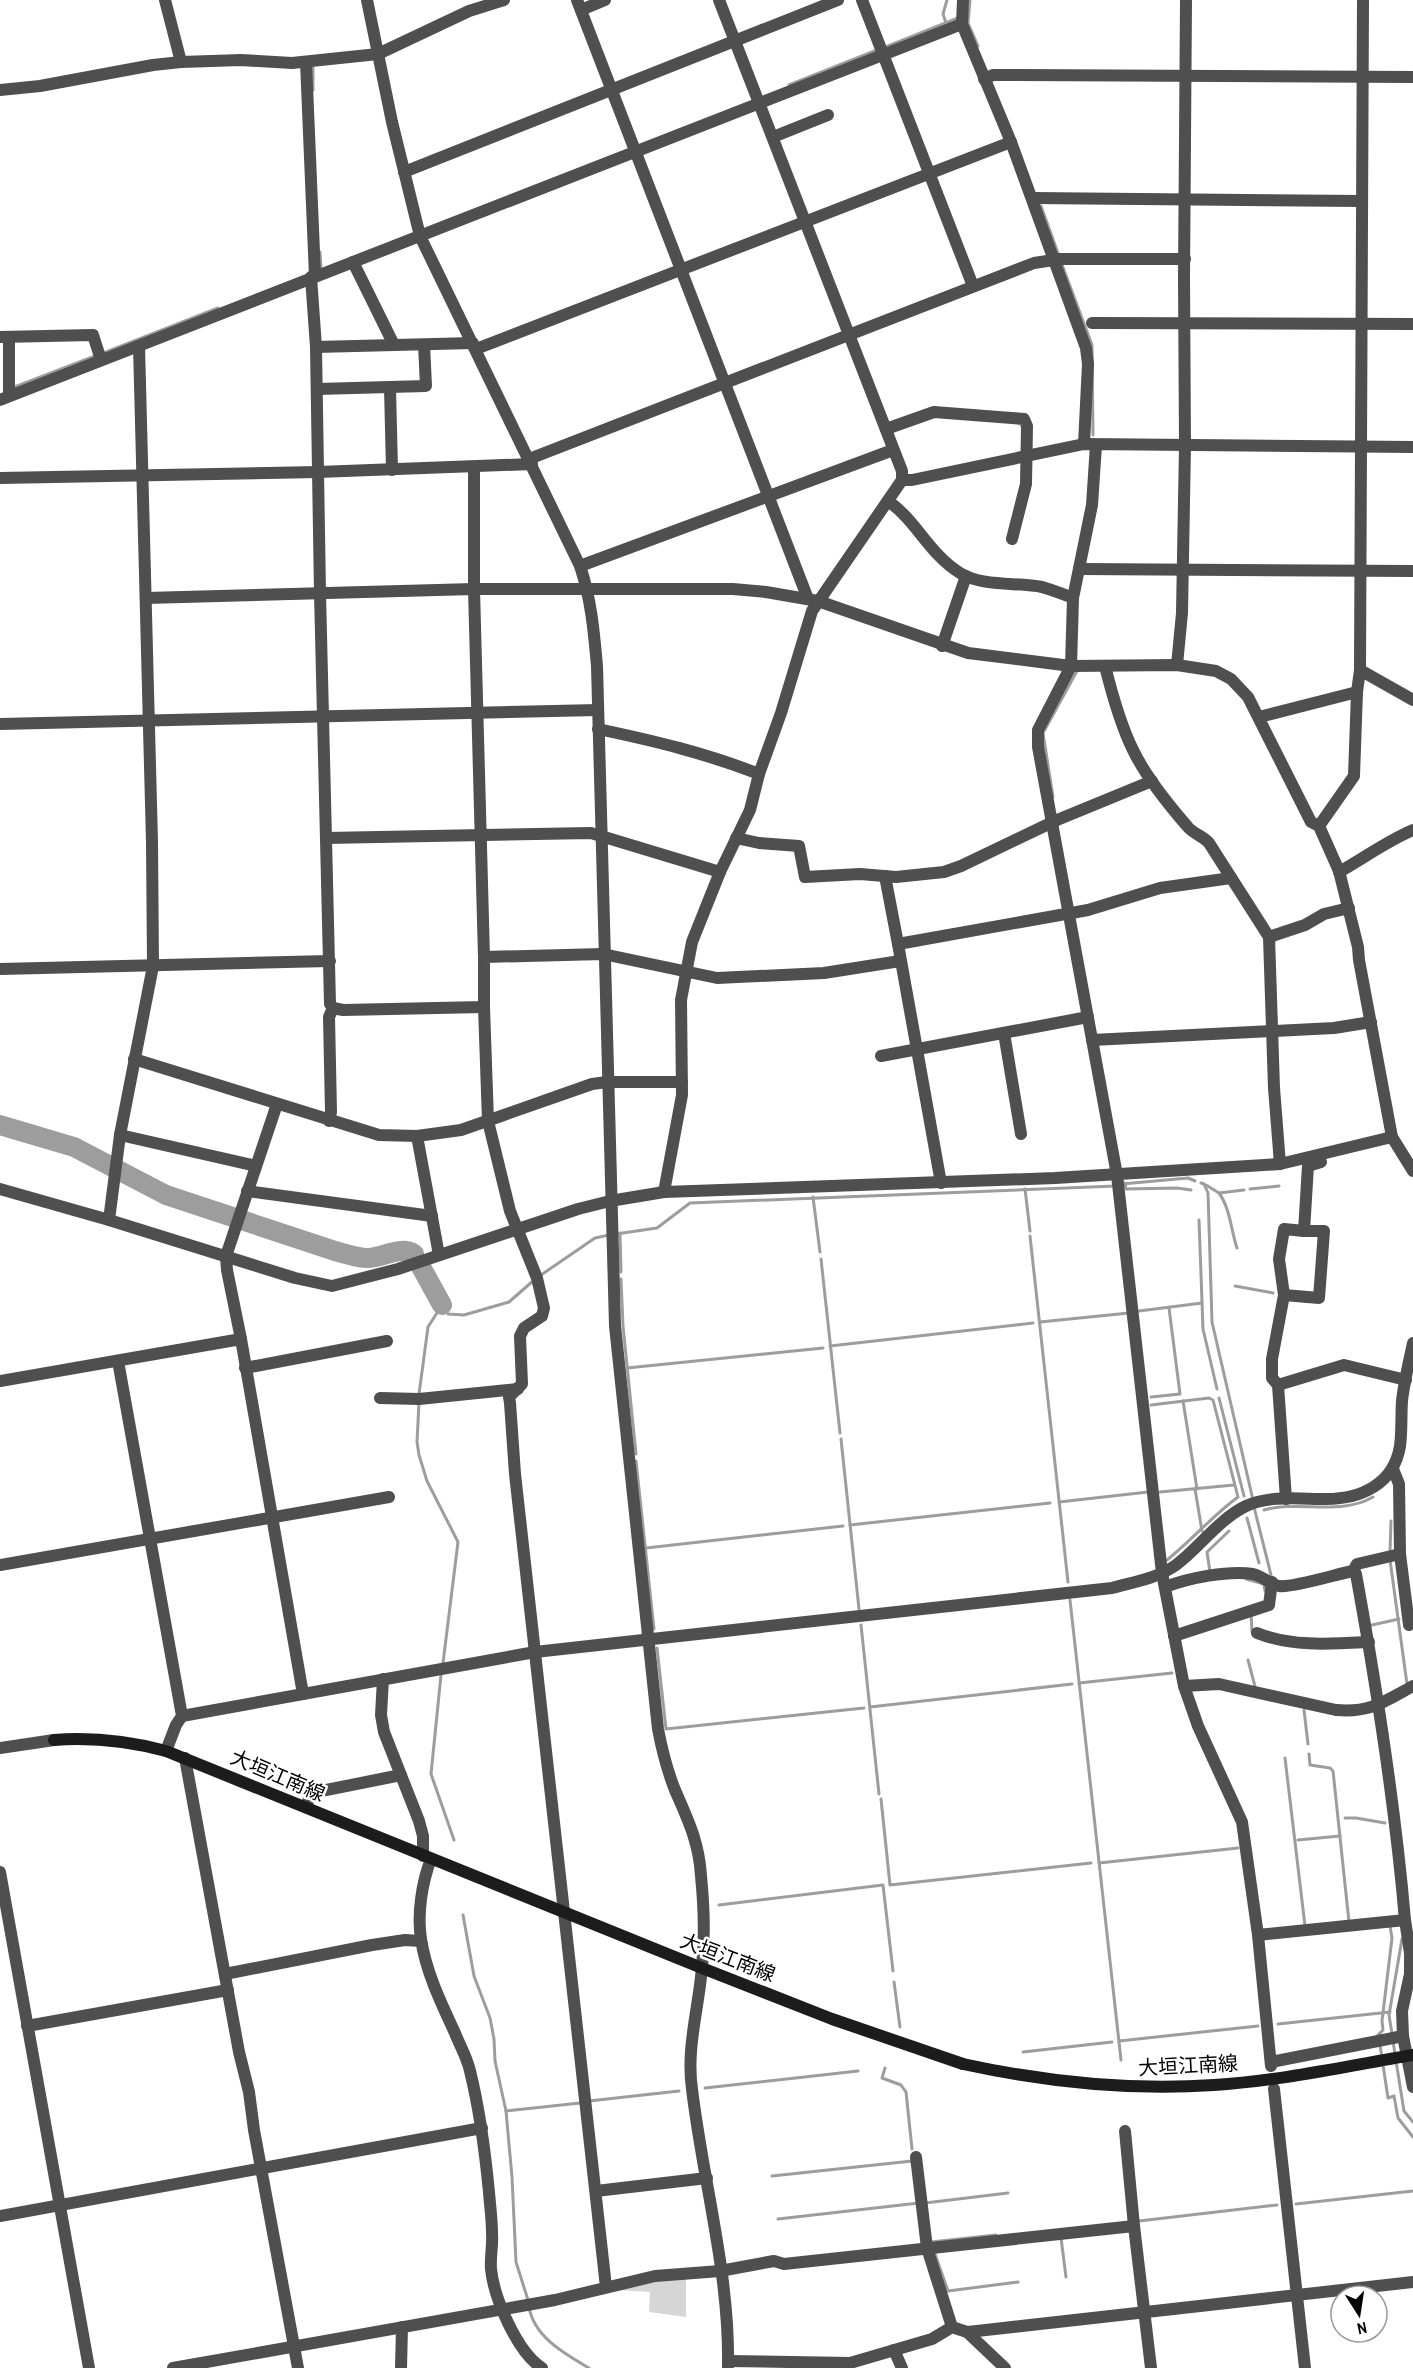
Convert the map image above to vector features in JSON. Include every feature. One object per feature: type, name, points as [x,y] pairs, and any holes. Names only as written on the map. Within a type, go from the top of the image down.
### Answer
[{"type":"main road","name":"大垣江南線","points":[[54,1740],[110,1739],[166,1751],[702,1968],[832,2019],[963,2064],[1069,2083],[1099,2086],[1187,2087],[1269,2079],[1413,2055]]},
{"type":"street","points":[[165,0],[181,62]]},
{"type":"street","points":[[367,0],[420,236],[580,566],[594,628],[615,1326],[658,1729],[664,1759],[688,1817],[697,1846],[701,1874],[704,1924],[702,1968],[693,2024],[691,2086],[720,2271],[727,2324],[728,2364],[850,2363],[932,2338],[952,2327],[967,2332],[1413,2282]]},
{"type":"street","points":[[0,90],[40,86],[181,62],[208,60],[306,62],[378,54],[469,12],[504,0]]},
{"type":"street","points":[[605,0],[579,5],[769,496],[813,600],[812,611],[781,713],[759,774],[750,810],[720,872],[692,942],[681,1000],[682,1095],[664,1192]]},
{"type":"street","points":[[719,0],[902,471],[902,480],[888,501],[813,600]]},
{"type":"street","points":[[404,172],[838,0]]},
{"type":"street","points":[[862,0],[973,286]]},
{"type":"street","points":[[963,0],[962,24],[1011,142],[1086,348],[1092,505],[1073,598],[1071,666],[1038,730],[1038,747],[1118,1175],[1162,1573],[1184,1686],[1198,1726],[1242,1822],[1271,2064],[1402,2036]]},
{"type":"street","points":[[1177,664],[1182,613],[1185,446],[1186,0]]},
{"type":"street","points":[[1319,826],[1354,776],[1360,670],[1363,0]]},
{"type":"street","points":[[101,360],[93,335],[4,337],[4,398],[420,236],[759,99],[885,55],[962,24]]},
{"type":"street","points":[[306,62],[316,347],[330,1004],[333,1008],[343,1010],[484,1007]]},
{"type":"street","points":[[984,79],[993,75],[1413,77]]},
{"type":"street","points":[[773,137],[828,115]]},
{"type":"street","points":[[316,347],[474,346],[1011,142]]},
{"type":"street","points":[[1032,198],[1362,201]]},
{"type":"street","points":[[0,478],[392,470],[530,462],[849,334],[1034,263],[1054,260],[1185,259]]},
{"type":"street","points":[[353,262],[394,345]]},
{"type":"street","points":[[1092,324],[1413,324]]},
{"type":"street","points":[[317,389],[426,386],[423,345]]},
{"type":"street","points":[[109,1220],[120,1135],[153,966],[139,346]]},
{"type":"street","points":[[390,388],[392,470]]},
{"type":"street","points":[[886,429],[934,412],[1024,419],[1028,426],[1026,484],[1012,538]]},
{"type":"street","points":[[902,480],[912,480],[1090,445],[1413,447]]},
{"type":"street","points":[[580,566],[893,450]]},
{"type":"street","points":[[474,467],[474,589],[488,1121],[516,1230],[537,1278],[544,1308],[542,1316],[524,1328],[520,1336],[522,1384],[509,1397],[606,2288]]},
{"type":"street","points":[[888,501],[898,507],[935,555],[966,576],[977,580],[1043,588],[1073,598]]},
{"type":"street","points":[[1079,568],[1413,571]]},
{"type":"street","points":[[942,646],[966,576]]},
{"type":"street","points":[[146,598],[474,589],[586,588],[766,592],[813,600],[968,653],[1071,666],[1177,664],[1216,671],[1231,678],[1248,697],[1311,822],[1319,826],[1339,872],[1358,947],[1392,1137],[1413,1171]]},
{"type":"street","points":[[1105,666],[1111,690],[1133,750],[1152,781],[1189,829],[1209,843],[1269,937],[1271,1032],[1280,1164]]},
{"type":"street","points":[[1360,670],[1413,700]]},
{"type":"street","points":[[1259,717],[1357,692]]},
{"type":"street","points":[[0,724],[598,710]]},
{"type":"street","points":[[598,729],[673,745],[712,756],[759,774]]},
{"type":"street","points":[[736,838],[759,843],[799,846],[805,877],[860,874],[885,876],[944,872],[1052,822],[1152,781]]},
{"type":"street","points":[[1339,872],[1397,837],[1413,830]]},
{"type":"street","points":[[326,838],[591,833],[720,872]]},
{"type":"street","points":[[885,876],[941,1183]]},
{"type":"street","points":[[898,944],[1088,910],[1160,888],[1231,878]]},
{"type":"street","points":[[1269,937],[1305,926],[1324,914],[1349,908]]},
{"type":"street","points":[[484,957],[603,954],[717,978],[800,975],[900,961]]},
{"type":"street","points":[[0,969],[330,961]]},
{"type":"street","points":[[329,1121],[331,1112],[329,1017],[333,1008]]},
{"type":"street","points":[[881,1056],[1088,1017]]},
{"type":"street","points":[[1092,1040],[1334,1029],[1371,1022]]},
{"type":"street","points":[[1004,1033],[1021,1134]]},
{"type":"street","points":[[134,1059],[379,1135],[417,1136],[460,1130],[592,1084],[682,1082]]},
{"type":"street","points":[[277,1104],[226,1256],[303,1694]]},
{"type":"street","points":[[120,1135],[256,1166]]},
{"type":"street","points":[[417,1136],[439,1255]]},
{"type":"street","points":[[0,1189],[109,1220],[295,1278],[332,1286],[439,1255],[610,1200],[664,1192],[1118,1175],[1280,1164],[1392,1137]]},
{"type":"street","points":[[1304,1231],[1308,1166],[1335,1158],[1337,1150]]},
{"type":"street","points":[[247,1191],[432,1216]]},
{"type":"street","points":[[1284,1295],[1319,1298],[1324,1231],[1284,1229],[1279,1259],[1284,1295],[1272,1359],[1272,1378],[1278,1385],[1286,1499]]},
{"type":"street","points":[[0,1381],[241,1339]]},
{"type":"street","points":[[245,1368],[387,1341]]},
{"type":"street","points":[[182,1716],[535,1652],[1112,1588],[1162,1573],[1174,1566],[1245,1506],[1264,1500],[1340,1499],[1360,1495],[1378,1485],[1393,1469],[1400,1446],[1402,1401],[1413,1343]]},
{"type":"street","points":[[118,1361],[148,1539],[182,1716],[166,1751]]},
{"type":"street","points":[[1278,1385],[1344,1365],[1406,1380]]},
{"type":"street","points":[[380,1398],[419,1399],[518,1389]]},
{"type":"street","points":[[1393,1469],[1399,1484],[1400,1554],[1409,1625]]},
{"type":"street","points":[[0,1565],[389,1497]]},
{"type":"street","points":[[1165,1587],[1183,1581],[1254,1574],[1280,1586],[1295,1584],[1353,1570],[1357,1564],[1400,1554]]},
{"type":"street","points":[[1353,1570],[1356,1574],[1369,1642],[1389,1775],[1410,1953],[1410,1974],[1402,2011],[1402,2036],[1413,2087]]},
{"type":"street","points":[[1174,1636],[1269,1605],[1272,1582]]},
{"type":"street","points":[[1257,1633],[1277,1641],[1325,1644],[1369,1642]]},
{"type":"street","points":[[383,1679],[381,1715],[384,1732],[423,1836],[427,1858],[419,1924],[422,1941],[432,1981],[469,2067],[482,2128],[492,2231],[491,2269],[503,2309],[521,2348],[542,2368]]},
{"type":"street","points":[[1184,1686],[1219,1684],[1336,1710],[1355,1711],[1378,1705],[1413,1686]]},
{"type":"street","points":[[0,1748],[54,1740]]},
{"type":"street","points":[[185,1758],[249,2092],[298,2368]]},
{"type":"street","points":[[306,1807],[312,1793],[401,1774]]},
{"type":"street","points":[[0,1872],[89,2368]]},
{"type":"street","points":[[1257,1935],[1405,1920]]},
{"type":"street","points":[[225,1974],[372,1945],[405,1940],[422,1941]]},
{"type":"street","points":[[27,2026],[228,1990]]},
{"type":"street","points":[[1274,2090],[1305,2368]]},
{"type":"street","points":[[0,2216],[482,2128]]},
{"type":"street","points":[[1125,2131],[1143,2312],[1152,2368]]},
{"type":"street","points":[[916,2157],[927,2248],[952,2327]]},
{"type":"street","points":[[596,2191],[707,2178]]},
{"type":"street","points":[[172,2368],[555,2300],[655,2276],[720,2271],[774,2261],[784,2264],[1134,2226]]},
{"type":"street","points":[[401,2368],[402,2327]]},
{"type":"street","points":[[967,2332],[1005,2368]]},
{"type":"street","points":[[894,2350],[902,2368]]},
{"type":"shaded area","points":[[686,2277],[686,2317],[649,2312],[650,2292],[616,2290],[650,2281]]},
{"type":"waterway","points":[[946,23],[943,14],[947,0]]},
{"type":"waterway","points":[[970,0],[968,23],[978,46]]},
{"type":"waterway","points":[[883,48],[958,18]]},
{"type":"waterway","points":[[789,85],[877,50]]},
{"type":"waterway","points":[[313,68],[313,90]]},
{"type":"waterway","points":[[1041,206],[1059,256]]},
{"type":"waterway","points":[[320,252],[321,268]]},
{"type":"waterway","points":[[1061,262],[1092,345],[1093,435]]},
{"type":"waterway","points":[[101,354],[218,308]]},
{"type":"waterway","points":[[12,388],[95,356]]},
{"type":"waterway","points":[[1053,797],[1043,733],[1077,671]]},
{"type":"waterway","points":[[0,1125],[74,1147],[166,1195],[335,1251],[368,1258],[398,1251],[414,1254]]},
{"type":"waterway","points":[[1122,1184],[1188,1178],[1195,1181]]},
{"type":"waterway","points":[[1125,1183],[1126,1189],[1191,1190]]},
{"type":"waterway","points":[[1201,1183],[1204,1184],[1208,1193],[1212,1322],[1253,1500]]},
{"type":"waterway","points":[[1206,1185],[1219,1193],[1244,1190]]},
{"type":"waterway","points":[[616,1234],[657,1228],[690,1203],[1116,1186]]},
{"type":"waterway","points":[[1250,1189],[1279,1186]]},
{"type":"waterway","points":[[1025,1189],[1030,1231]]},
{"type":"waterway","points":[[1219,1193],[1228,1212],[1237,1248]]},
{"type":"waterway","points":[[813,1197],[820,1252]]},
{"type":"waterway","points":[[1199,1220],[1203,1329],[1217,1389]]},
{"type":"waterway","points":[[620,1233],[621,1272]]},
{"type":"waterway","points":[[541,1275],[595,1238],[609,1235]]},
{"type":"waterway","points":[[1030,1236],[1068,1582]]},
{"type":"waterway","points":[[821,1259],[840,1433]]},
{"type":"waterway","points":[[420,1265],[442,1305]]},
{"type":"waterway","points":[[621,1279],[623,1326],[636,1454]]},
{"type":"waterway","points":[[419,1394],[428,1327],[442,1305],[448,1314],[464,1315],[509,1302],[533,1281]]},
{"type":"waterway","points":[[1235,1286],[1273,1293]]},
{"type":"waterway","points":[[1139,1311],[1202,1303]]},
{"type":"waterway","points":[[1151,1397],[1180,1394],[1169,1308]]},
{"type":"waterway","points":[[1040,1322],[1129,1313]]},
{"type":"waterway","points":[[830,1346],[1033,1323]]},
{"type":"waterway","points":[[627,1368],[823,1348]]},
{"type":"waterway","points":[[1151,1405],[1209,1398],[1213,1400],[1238,1497],[1167,1560]]},
{"type":"waterway","points":[[1219,1398],[1244,1496]]},
{"type":"waterway","points":[[1183,1401],[1197,1489]]},
{"type":"waterway","points":[[419,1402],[417,1442],[419,1455],[427,1481],[458,1542],[443,1663]]},
{"type":"waterway","points":[[841,1439],[859,1609]]},
{"type":"waterway","points":[[636,1461],[654,1629]]},
{"type":"waterway","points":[[1160,1492],[1234,1485]]},
{"type":"waterway","points":[[1195,1489],[1202,1531]]},
{"type":"waterway","points":[[1059,1502],[1148,1492]]},
{"type":"waterway","points":[[1264,1510],[1291,1506],[1347,1506],[1373,1497]]},
{"type":"waterway","points":[[850,1525],[1050,1503]]},
{"type":"waterway","points":[[1254,1507],[1271,1575]]},
{"type":"waterway","points":[[1247,1518],[1259,1563]]},
{"type":"waterway","points":[[1390,1552],[1391,1521]]},
{"type":"waterway","points":[[646,1548],[843,1526]]},
{"type":"waterway","points":[[1210,1572],[1207,1552],[1229,1531]]},
{"type":"waterway","points":[[1390,1560],[1407,1684]]},
{"type":"waterway","points":[[1246,1579],[1264,1584],[1265,1591]]},
{"type":"waterway","points":[[1070,1600],[1121,2060]]},
{"type":"waterway","points":[[1251,1613],[1252,1632]]},
{"type":"waterway","points":[[1372,1625],[1399,1619]]},
{"type":"waterway","points":[[861,1625],[879,1794]]},
{"type":"waterway","points":[[657,1648],[666,1729],[864,1708]]},
{"type":"waterway","points":[[1248,1660],[1256,1690]]},
{"type":"waterway","points":[[1079,1683],[1172,1673]]},
{"type":"waterway","points":[[441,1675],[431,1774],[454,1840]]},
{"type":"waterway","points":[[870,1707],[1072,1684]]},
{"type":"waterway","points":[[1304,1710],[1308,1744]]},
{"type":"waterway","points":[[1309,1754],[1310,1765],[1330,1768],[1333,1771],[1349,1922]]},
{"type":"waterway","points":[[1285,1758],[1305,1926]]},
{"type":"waterway","points":[[881,1799],[890,1885],[1091,1863]]},
{"type":"waterway","points":[[1345,1818],[1385,1823]]},
{"type":"waterway","points":[[1298,1840],[1340,1836]]},
{"type":"waterway","points":[[1099,1863],[1238,1848]]},
{"type":"waterway","points":[[719,1905],[883,1885],[893,1971]]},
{"type":"waterway","points":[[463,1915],[474,1976],[490,2018],[494,2039],[495,2061],[506,2111],[516,2262],[528,2300]]},
{"type":"waterway","points":[[1378,2035],[1383,2030],[1382,2021],[1392,1938],[1390,1926]]},
{"type":"waterway","points":[[1392,2034],[1389,2015],[1402,1939]]},
{"type":"waterway","points":[[894,1982],[900,2027]]},
{"type":"waterway","points":[[1278,2024],[1390,2012]]},
{"type":"waterway","points":[[1119,2041],[1258,2026]]},
{"type":"waterway","points":[[1393,2040],[1395,2055]]},
{"type":"waterway","points":[[1023,2052],[1112,2042]]},
{"type":"waterway","points":[[1380,2045],[1382,2058]]},
{"type":"waterway","points":[[1396,2061],[1404,2111],[1413,2122]]},
{"type":"waterway","points":[[1383,2065],[1388,2098],[1394,2096],[1398,2118],[1413,2137]]},
{"type":"waterway","points":[[885,2068],[882,2078],[901,2085],[906,2092],[912,2149]]},
{"type":"waterway","points":[[705,2088],[858,2071]]},
{"type":"waterway","points":[[589,2101],[679,2091]]},
{"type":"waterway","points":[[506,2111],[580,2103]]},
{"type":"waterway","points":[[772,2176],[912,2161]]},
{"type":"waterway","points":[[1296,2204],[1413,2191]]},
{"type":"waterway","points":[[925,2203],[1008,2193]]},
{"type":"waterway","points":[[778,2219],[919,2203]]},
{"type":"waterway","points":[[1139,2221],[1277,2205]]},
{"type":"waterway","points":[[931,2242],[996,2235]]},
{"type":"waterway","points":[[1061,2238],[1066,2277]]},
{"type":"waterway","points":[[935,2254],[948,2291],[1018,2282]]},
{"type":"waterway","points":[[529,2307],[532,2318],[544,2336],[552,2344],[589,2368]]}]
